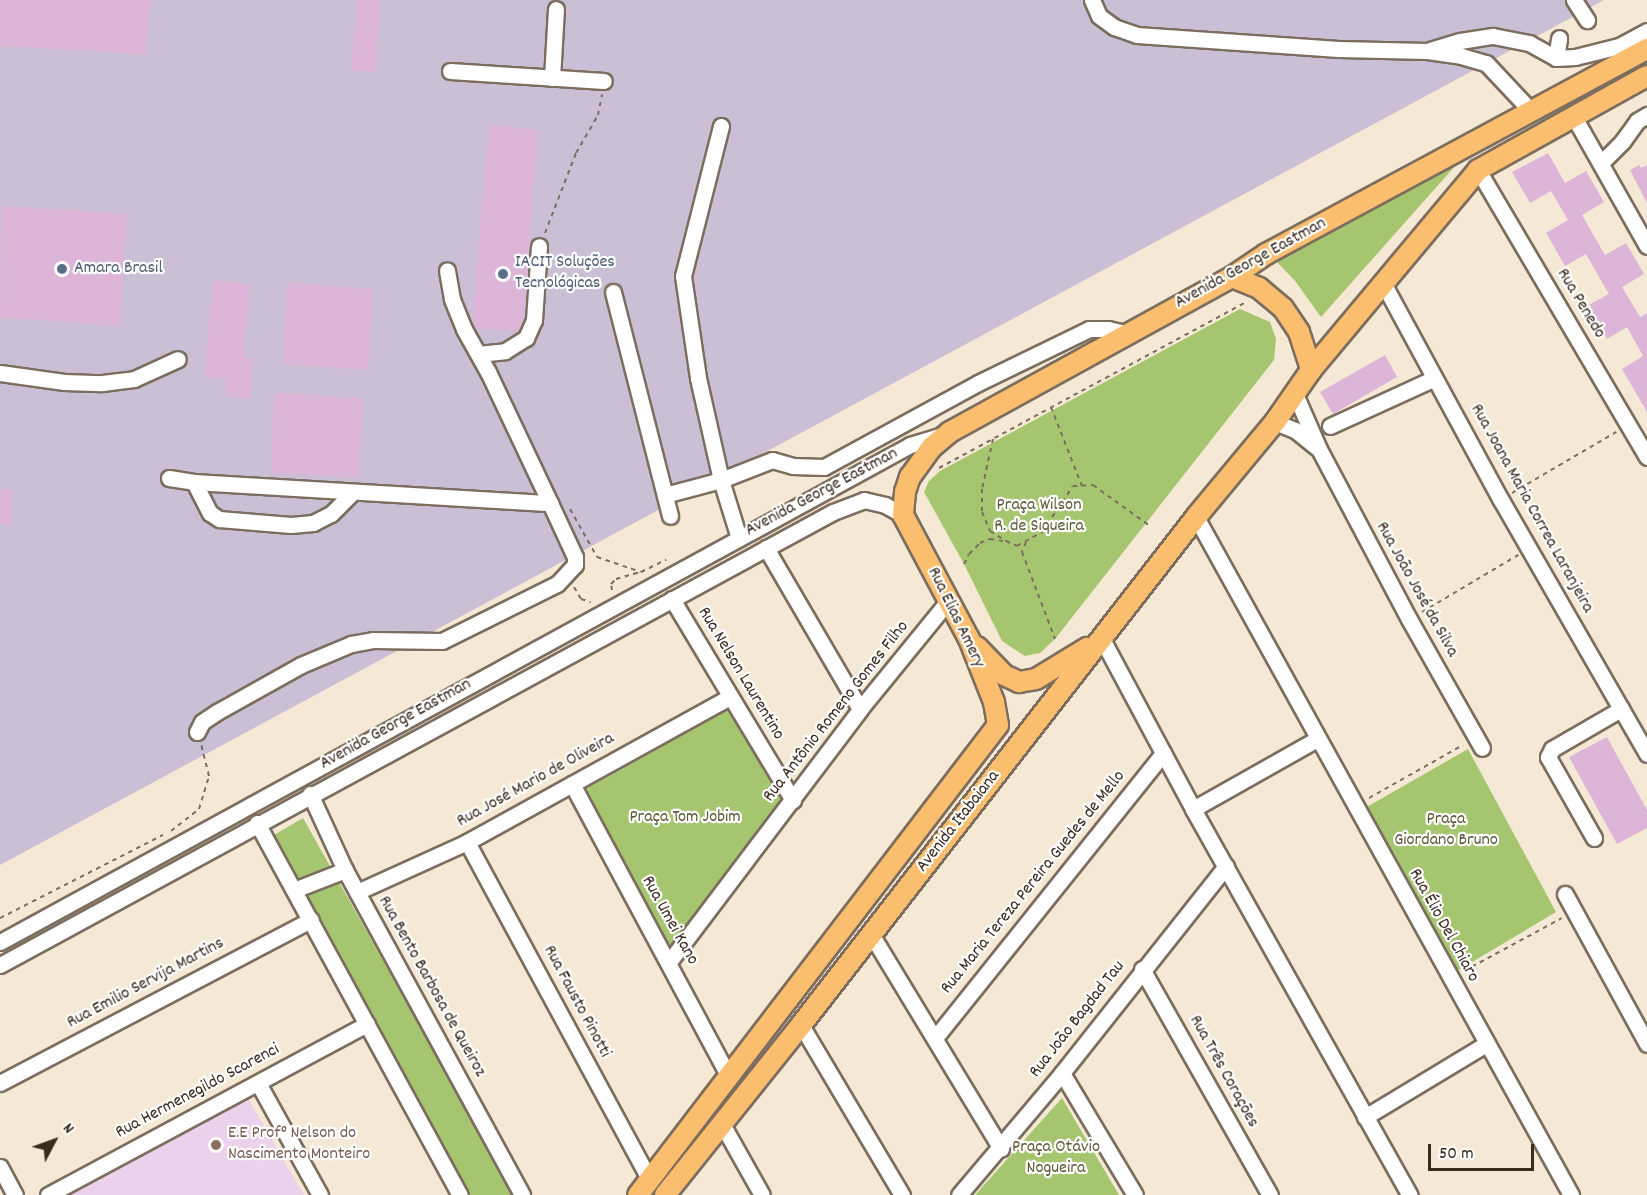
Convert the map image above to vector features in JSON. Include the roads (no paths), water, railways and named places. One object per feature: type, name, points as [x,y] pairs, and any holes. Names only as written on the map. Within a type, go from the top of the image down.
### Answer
[{"type":"main road","name":"Avenida George Eastman","points":[[951,432],[1126,333],[1232,277],[1266,254],[1647,49]]},
{"type":"main road","points":[[1275,422],[1311,370],[1478,170],[1647,76]]},
{"type":"main road","points":[[1232,277],[1259,288],[1283,308],[1299,332],[1311,370]]},
{"type":"main road","name":"Avenida Itabaiana","points":[[665,1195],[801,1025],[1196,517],[1275,422]]},
{"type":"main road","points":[[903,515],[904,492],[910,477],[932,447],[951,432]]},
{"type":"main road","name":"Rua Elias Amery","points":[[903,515],[969,639],[994,702],[998,725]]},
{"type":"main road","points":[[969,639],[1004,675],[1019,682],[1036,679],[1102,639]]},
{"type":"main road","name":"Avenida Itabaiana","points":[[644,1188],[998,725]]},
{"type":"street","points":[[1092,0],[1099,16],[1114,27],[1137,34],[1339,49],[1427,51],[1486,63],[1532,112]]},
{"type":"street","points":[[1574,0],[1587,20]]},
{"type":"street","points":[[552,78],[556,9]]},
{"type":"street","points":[[1427,51],[1460,41],[1493,36],[1529,43],[1556,57],[1575,57],[1619,46],[1647,31]]},
{"type":"street","points":[[1556,57],[1559,38]]},
{"type":"street","points":[[450,71],[604,81]]},
{"type":"street","points":[[1601,163],[1622,142],[1636,121],[1647,115]]},
{"type":"street","points":[[1574,117],[1645,238]]},
{"type":"street","points":[[721,126],[684,276],[698,378],[721,480],[739,538]]},
{"type":"street","name":"Rua Penedo","points":[[1478,170],[1647,457]]},
{"type":"street","points":[[478,354],[505,351],[526,338],[534,320],[539,246]]},
{"type":"street","points":[[197,732],[202,722],[209,717],[301,665],[351,644],[372,640],[442,641],[557,584],[575,565],[575,557],[452,299],[447,270]]},
{"type":"street","name":"Rua Joana Maria Correa Laranjeira","points":[[1383,283],[1501,500],[1647,752]]},
{"type":"street","points":[[613,292],[670,516]]},
{"type":"street","points":[[665,495],[721,480],[772,460],[793,466],[824,467],[978,383],[1089,329],[1108,329],[1126,333]]},
{"type":"street","points":[[0,373],[64,382],[102,383],[134,379],[178,359]]},
{"type":"street","points":[[1330,426],[1435,378]]},
{"type":"street","name":"Rua João José da Silva","points":[[1294,394],[1319,449],[1409,619],[1479,743]]},
{"type":"street","name":"Rua João José da Silva","points":[[1275,422],[1295,430],[1319,449]]},
{"type":"street","name":"Avenida George Eastman","points":[[0,942],[910,446],[951,432]]},
{"type":"street","points":[[169,478],[194,482],[352,493],[550,503]]},
{"type":"street","points":[[194,482],[210,513],[219,519],[291,525],[313,523],[331,514],[352,493]]},
{"type":"street","name":"Avenida George Eastman","points":[[0,965],[310,794],[833,512],[864,500],[885,505],[903,515]]},
{"type":"street","name":"Rua Élio Del Chiaro","points":[[1196,517],[1571,1195]]},
{"type":"street","points":[[766,548],[860,709]]},
{"type":"street","name":"Rua Nelson Laurentino","points":[[672,599],[793,800]]},
{"type":"street","name":"Rua Antônio Romeno Gomes Filho","points":[[669,962],[860,709],[949,600]]},
{"type":"street","points":[[1102,639],[1162,753],[1410,1195]]},
{"type":"street","name":"Rua José Mario de Oliveira","points":[[357,892],[467,842],[730,697]]},
{"type":"street","points":[[1594,838],[1550,761],[1549,752],[1621,709]]},
{"type":"street","points":[[1194,809],[1317,739]]},
{"type":"street","name":"Rua Maria Tereza Pereira Guedes de Mello","points":[[935,1038],[1162,753]]},
{"type":"street","name":"Rua Umei Kano","points":[[572,784],[729,1077]]},
{"type":"street","name":"Rua Bento Barbosa de Queiroz","points":[[310,794],[345,870],[522,1195]]},
{"type":"street","points":[[257,823],[460,1195]]},
{"type":"street","name":"Rua Fausto Pinotti","points":[[467,842],[644,1188]]},
{"type":"street","name":"Rua João Bagdad Tau","points":[[959,1195],[1001,1149],[1226,866]]},
{"type":"street","points":[[294,890],[345,870]]},
{"type":"street","points":[[1565,894],[1645,1035]]},
{"type":"street","name":"Rua Emilio Servija Martins","points":[[0,1083],[311,920]]},
{"type":"street","points":[[871,934],[1001,1149]]},
{"type":"street","name":"Rua Três Corações","points":[[1142,969],[1270,1195]]},
{"type":"street","name":"Rua Hermenegildo Scarenci","points":[[48,1195],[367,1024]]},
{"type":"street","points":[[801,1025],[902,1195]]},
{"type":"street","points":[[1365,1117],[1486,1044]]},
{"type":"street","points":[[1062,1073],[1135,1195]]},
{"type":"street","points":[[258,1083],[320,1195]]},
{"type":"street","points":[[722,1124],[762,1195]]},
{"type":"street","points":[[0,1167],[15,1195]]},
{"type":"place","name":"Amara Brasil","points":[[62,269]]},
{"type":"place","name":"IACIT Soluções Tecnológicas","points":[[503,274]]},
{"type":"place","name":"E.E Prof° Nelson do Nascimento Monteiro","points":[[216,1145]]},
{"type":"park label","name":"Praça Wilson R. de Siqueira","points":[[1039,517]]},
{"type":"park label","name":"Praça Tom Jobim","points":[[685,818]]},
{"type":"park label","name":"Praça Giordano Bruno","points":[[1446,831]]},
{"type":"park label","name":"Praça Otávio Nogueira","points":[[1056,1159]]}]
